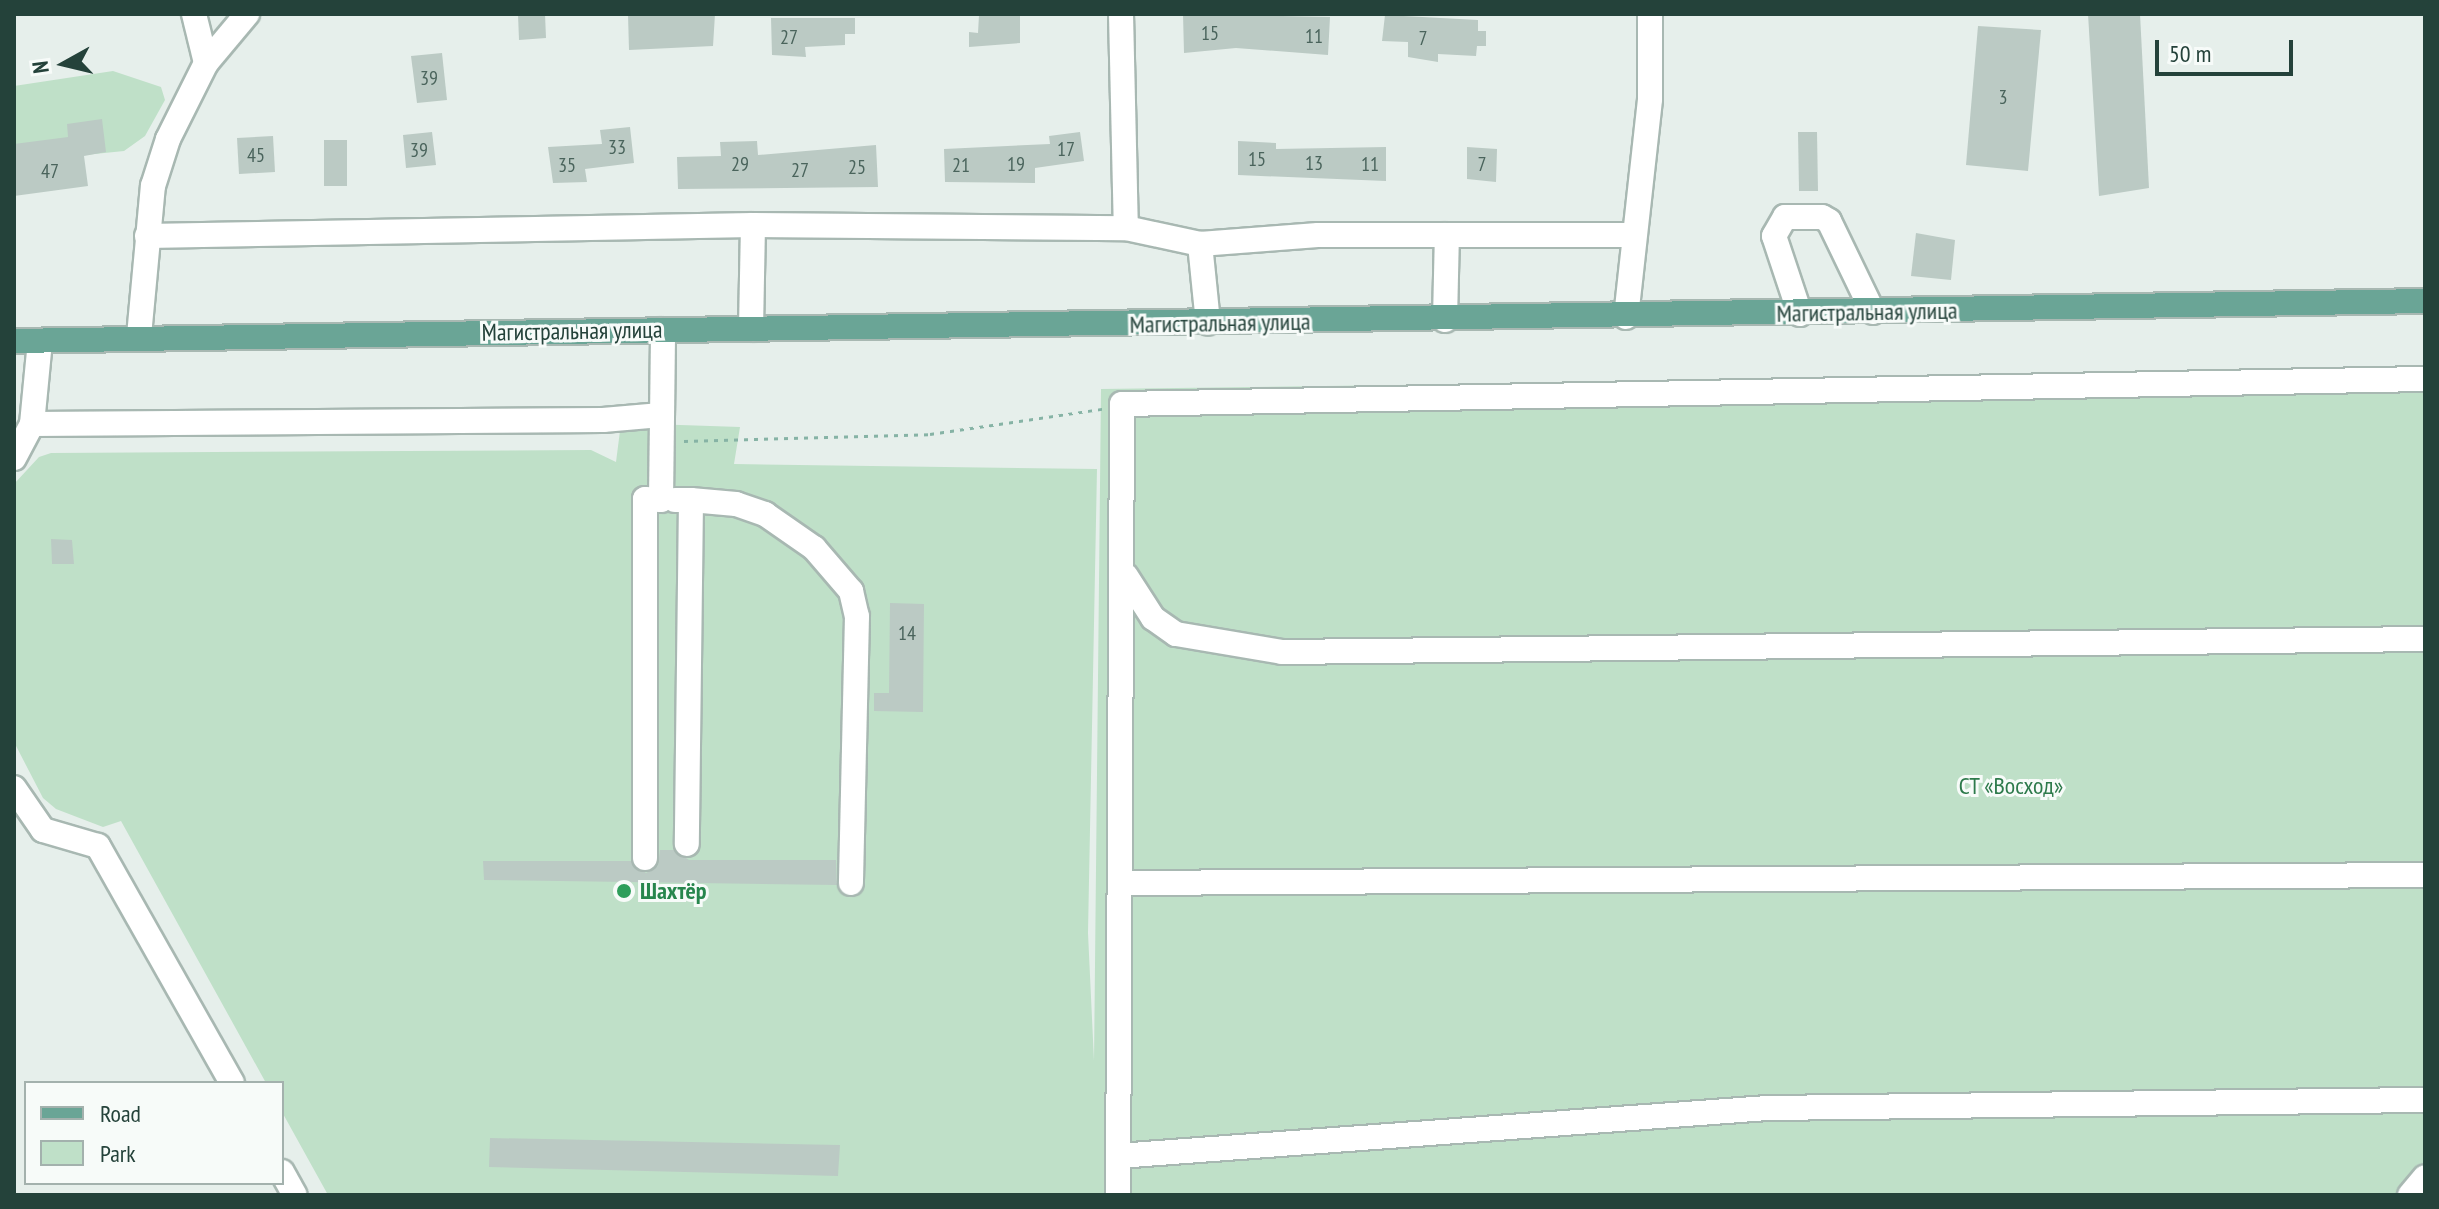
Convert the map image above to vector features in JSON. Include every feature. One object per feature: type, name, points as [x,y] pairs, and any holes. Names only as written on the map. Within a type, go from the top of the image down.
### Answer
[{"type":"main road","name":"Магистральная улица","points":[[14,341],[139,336],[1445,320],[2425,301]]},
{"type":"street","points":[[194,14],[206,63]]},
{"type":"street","points":[[139,336],[153,186],[168,139],[206,63],[247,14]]},
{"type":"street","points":[[1121,14],[1126,228]]},
{"type":"street","points":[[1626,317],[1632,235],[1650,99],[1650,14]]},
{"type":"street","points":[[1800,314],[1774,236],[1785,217],[1822,217],[1829,221],[1873,312]]},
{"type":"street","points":[[147,236],[753,225],[1126,228],[1200,244],[1318,235],[1632,235]]},
{"type":"street","points":[[751,329],[753,225]]},
{"type":"street","points":[[1445,320],[1447,235]]},
{"type":"street","points":[[1200,244],[1208,323]]},
{"type":"street","points":[[661,500],[663,330]]},
{"type":"street","points":[[16,454],[32,424],[40,341]]},
{"type":"street","points":[[1118,1195],[1124,571],[1122,404],[2425,379]]},
{"type":"street","points":[[32,424],[603,420],[661,415]]},
{"type":"street","points":[[645,858],[645,499],[736,504],[765,514],[814,548],[851,591],[857,616],[851,883]]},
{"type":"street","points":[[687,844],[691,500]]},
{"type":"street","points":[[1124,571],[1138,601],[1176,634],[1282,652],[2425,639]]},
{"type":"street","points":[[645,646],[689,648]]},
{"type":"street","points":[[14,788],[43,830],[98,846],[231,1081]]},
{"type":"street","points":[[1121,883],[2425,875]]},
{"type":"street","points":[[1118,1156],[1767,1108],[2425,1100]]},
{"type":"street","points":[[284,1176],[295,1195]]},
{"type":"street","points":[[2410,1195],[2425,1177]]},
{"type":"path","points":[[661,441],[915,435],[1122,404]]},
{"type":"green space","points":[[113,71],[161,87],[165,100],[145,136],[124,151],[65,157],[14,171],[14,86]]},
{"type":"green space","name":"СТ «Восход»","points":[[2425,371],[2425,1163],[2404,1195],[328,1195],[284,1116],[284,1081],[265,1081],[121,821],[103,827],[56,809],[43,798],[14,742],[14,484],[39,457],[51,453],[591,450],[616,462],[621,423],[740,427],[734,464],[1097,469],[1088,933],[1094,1061],[1101,389]]},
{"type":"building","points":[[518,14],[545,14],[546,38],[519,40]]},
{"type":"building","points":[[628,14],[715,14],[713,46],[629,50]]},
{"type":"building","points":[[1020,14],[1020,43],[969,47],[969,32],[978,33],[979,15]]},
{"type":"building","points":[[1183,14],[1330,17],[1328,55],[1236,48],[1184,53]]},
{"type":"building","points":[[2088,14],[2140,14],[2149,188],[2099,196]]},
{"type":"building","points":[[1385,15],[1478,20],[1478,31],[1486,31],[1486,46],[1477,46],[1476,56],[1438,54],[1438,62],[1408,57],[1408,42],[1382,41]]},
{"type":"building","points":[[771,18],[855,18],[855,34],[845,34],[845,45],[805,47],[806,57],[772,55]]},
{"type":"building","points":[[1978,26],[2041,30],[2028,171],[1966,165]]},
{"type":"building","points":[[442,53],[447,100],[417,103],[411,56]]},
{"type":"building","points":[[102,119],[106,152],[84,156],[88,186],[14,196],[14,144],[68,137],[67,124]]},
{"type":"building","points":[[630,127],[634,163],[585,169],[587,182],[553,183],[548,147],[602,144],[600,130]]},
{"type":"building","points":[[432,132],[436,165],[406,168],[403,135]]},
{"type":"building","points":[[1080,132],[1084,161],[1035,168],[1035,183],[945,182],[944,149],[1050,144],[1049,136]]},
{"type":"building","points":[[1798,132],[1817,132],[1818,191],[1799,191]]},
{"type":"building","points":[[273,136],[275,172],[239,174],[237,138]]},
{"type":"building","points":[[324,140],[347,140],[347,186],[324,186]]},
{"type":"building","points":[[757,141],[758,155],[876,145],[878,187],[678,189],[677,157],[721,156],[720,142]]},
{"type":"building","points":[[1238,141],[1276,143],[1276,149],[1386,147],[1386,181],[1238,175]]},
{"type":"building","points":[[1467,147],[1497,149],[1496,182],[1467,179]]},
{"type":"building","points":[[1916,233],[1955,240],[1951,280],[1911,276]]},
{"type":"building","points":[[51,539],[72,540],[74,564],[52,564]]},
{"type":"building","points":[[890,603],[924,604],[923,712],[874,711],[874,693],[889,693]]},
{"type":"building","points":[[660,850],[674,850],[689,860],[836,860],[837,885],[484,880],[483,861],[631,861],[646,873],[658,866]]},
{"type":"building","points":[[490,1138],[840,1145],[838,1176],[489,1167]]},
{"type":"place","name":"Шахтёр","points":[[624,891]]}]
